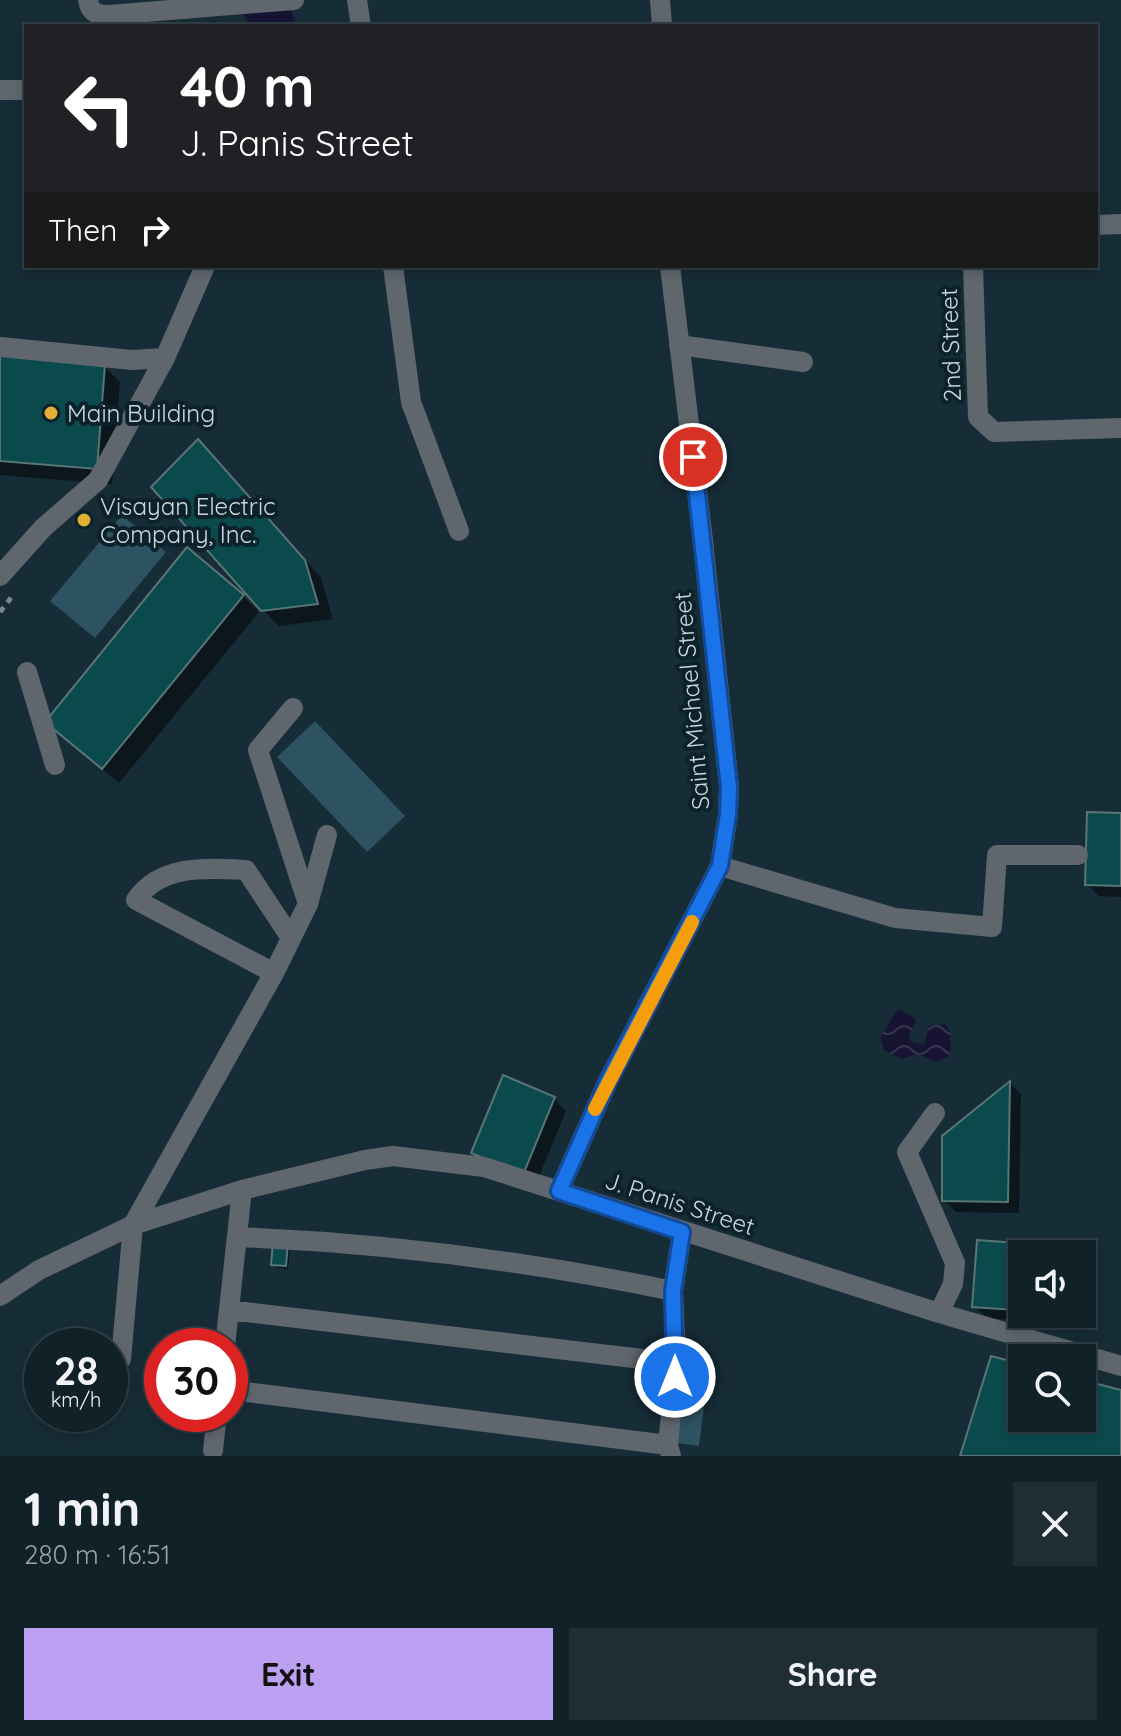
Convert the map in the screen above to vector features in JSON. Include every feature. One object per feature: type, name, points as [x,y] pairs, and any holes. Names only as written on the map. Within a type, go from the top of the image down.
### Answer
[{"type":"street","points":[[88,0],[91,10],[108,21],[290,1]]},
{"type":"street","points":[[357,0],[361,24]]},
{"type":"street","points":[[660,0],[662,24]]},
{"type":"street","points":[[0,90],[24,90]]},
{"type":"street","points":[[1098,225],[1121,224]]},
{"type":"street","points":[[0,576],[43,528],[98,480],[165,358],[204,268]]},
{"type":"street","points":[[393,268],[411,402],[459,531]]},
{"type":"street","name":"Saint Michael Street","points":[[559,1191],[607,1083],[720,866],[728,814],[729,787],[703,541],[670,268]]},
{"type":"street","name":"2nd Street","points":[[973,268],[978,417],[994,432],[1121,428]]},
{"type":"street","points":[[679,345],[803,362]]},
{"type":"street","points":[[0,347],[132,360],[165,358]]},
{"type":"street","points":[[27,672],[55,765]]},
{"type":"street","points":[[293,708],[258,750],[308,904]]},
{"type":"street","points":[[124,1328],[133,1225],[274,973],[308,904],[327,835]]},
{"type":"street","points":[[720,866],[895,918],[992,927],[997,855],[1078,855]]},
{"type":"street","points":[[274,973],[136,900],[142,891],[157,881],[197,867],[246,870],[291,938]]},
{"type":"street","points":[[935,1113],[907,1152],[955,1263],[953,1284],[939,1313]]},
{"type":"street","name":"J. Panis Street","points":[[0,1296],[39,1270],[133,1225],[242,1190],[393,1156],[484,1167],[939,1313],[1121,1366]]},
{"type":"street","points":[[227,1328],[242,1190]]},
{"type":"street","points":[[248,1392],[670,1450],[676,1363],[673,1291],[682,1232]]},
{"type":"street","points":[[237,1237],[338,1241],[471,1257],[673,1291]]},
{"type":"street","points":[[229,1310],[676,1363]]},
{"type":"street","points":[[213,1450],[215,1432]]},
{"type":"shaded area","points":[[122,515],[166,552],[95,638],[50,601]]},
{"type":"shaded area","points":[[315,721],[405,816],[367,852],[277,757]]},
{"type":"shaded area","points":[[668,1360],[709,1365],[699,1446],[659,1441]]},
{"type":"water","points":[[900,1010],[916,1022],[909,1035],[911,1042],[924,1045],[929,1026],[945,1024],[951,1032],[950,1055],[937,1062],[917,1054],[902,1059],[884,1050],[880,1038],[896,1011]]},
{"type":"building","name":"Main Building","points":[[0,355],[105,364],[97,469],[0,461]]},
{"type":"building","points":[[198,439],[305,560],[318,604],[261,611],[151,487]]},
{"type":"building","points":[[187,547],[244,595],[102,769],[45,722]]},
{"type":"building","points":[[1087,812],[1121,813],[1121,886],[1085,885]]},
{"type":"building","points":[[503,1075],[555,1097],[523,1175],[471,1153]]},
{"type":"building","points":[[1010,1081],[1008,1202],[942,1201],[942,1136]]},
{"type":"building","points":[[977,1240],[1008,1242],[1008,1310],[972,1307]]},
{"type":"building","points":[[273,1242],[288,1243],[286,1266],[271,1265]]},
{"type":"building","points":[[991,1356],[1008,1360],[1008,1432],[1096,1432],[1096,1384],[1121,1390],[1121,1456],[960,1456]]},
{"type":"waterway","points":[[265,0],[271,24]]},
{"type":"slow traffic","points":[[595,1109],[692,922]]},
{"type":"place","name":"Main Building","points":[[51,413]]},
{"type":"place","name":"Visayan Electric Company, Inc.","points":[[84,520]]},
{"type":"route","points":[[675,1377],[673,1291],[682,1232],[559,1191],[607,1083],[720,866],[729,787],[693,457]]}]
